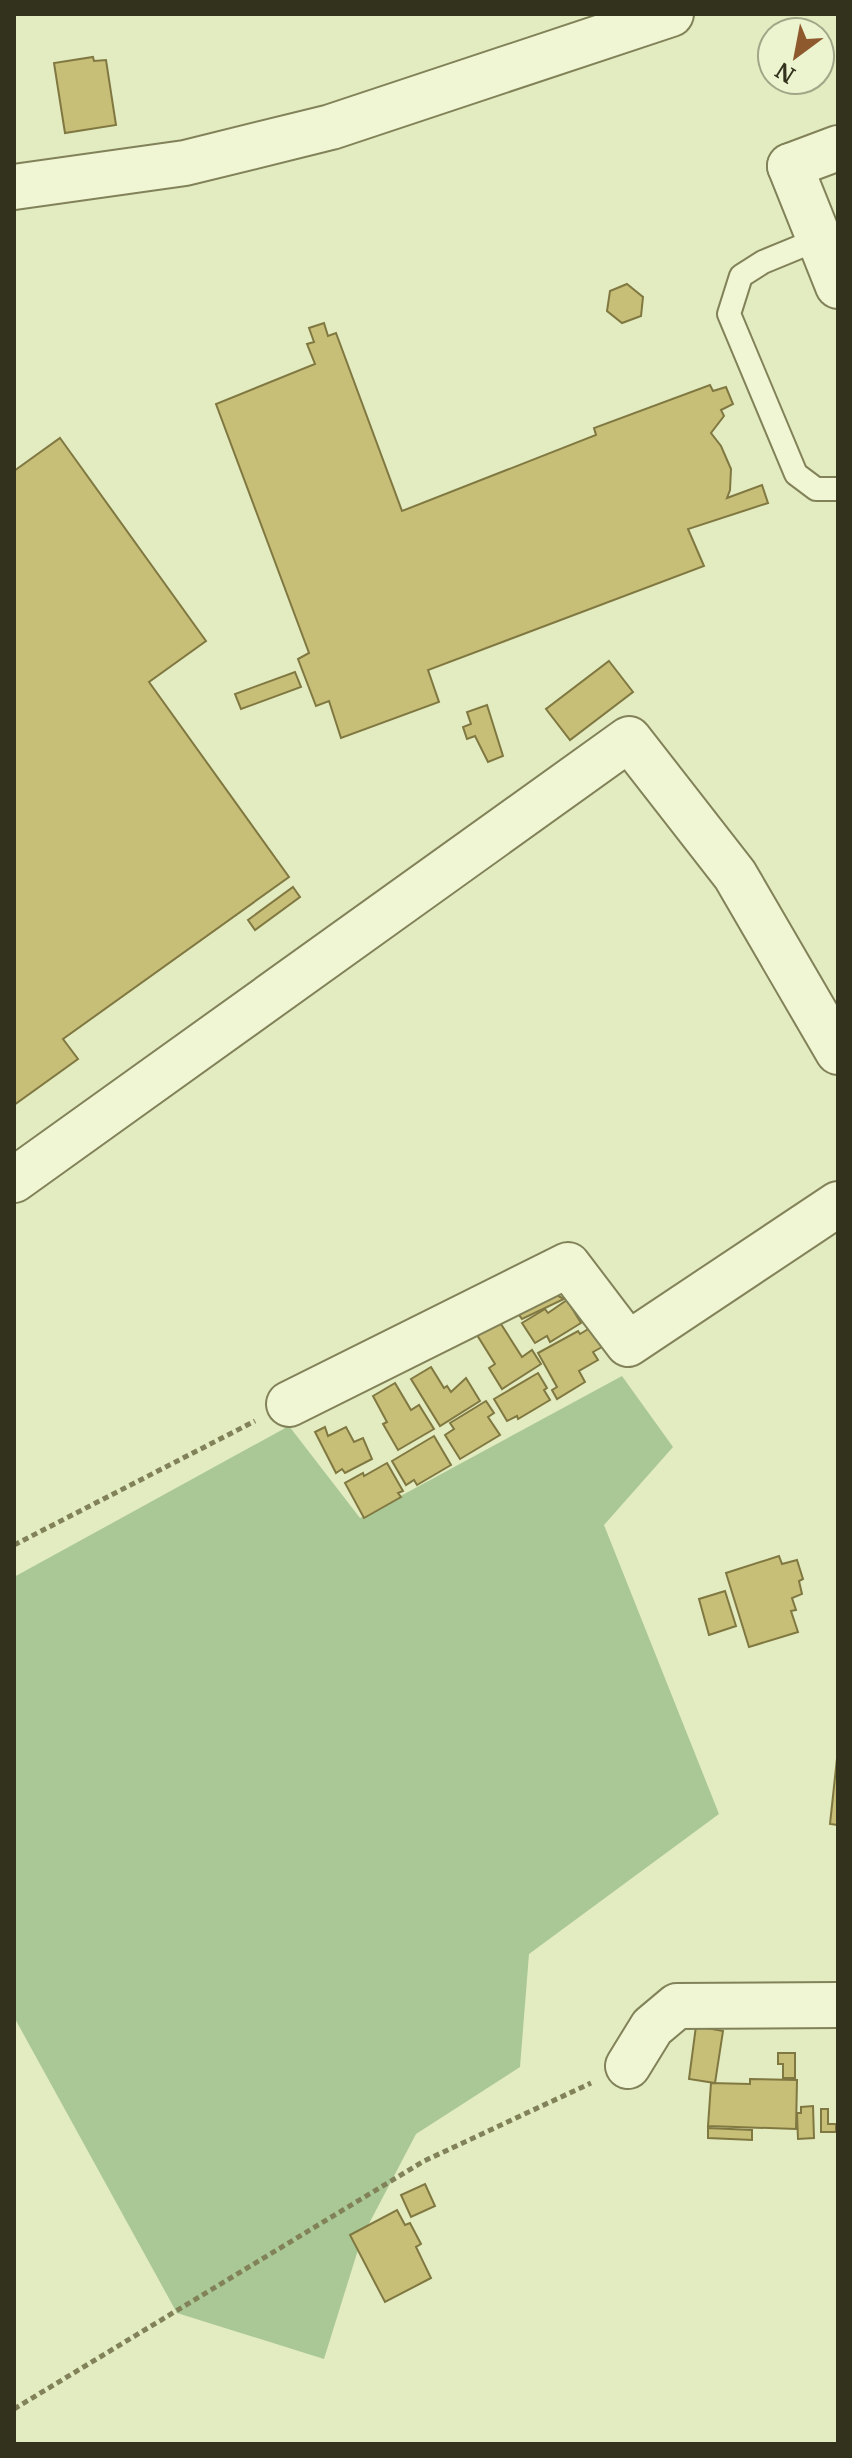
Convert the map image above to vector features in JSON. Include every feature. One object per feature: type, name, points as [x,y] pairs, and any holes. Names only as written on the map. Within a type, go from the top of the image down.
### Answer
[{"type":"street","points":[[14,187],[185,163],[331,127],[671,14]]},
{"type":"street","points":[[838,148],[790,166],[838,286]]},
{"type":"street","points":[[14,1180],[629,739],[735,875],[838,1052]]},
{"type":"street","points":[[289,1404],[568,1265],[628,1344],[838,1204]]},
{"type":"street","points":[[628,2066],[652,2027],[677,2006],[838,2005]]},
{"type":"lane","points":[[819,239],[763,262],[741,276],[729,314],[796,474],[816,489],[838,489]]},
{"type":"path","points":[[14,1545],[289,1404]]},
{"type":"path","points":[[14,2409],[424,2161],[628,2066]]},
{"type":"green space","points":[[622,1376],[673,1447],[604,1525],[719,1814],[529,1954],[520,2067],[416,2134],[362,2237],[324,2359],[177,2313],[14,2017],[14,1577],[289,1426],[360,1518]]},
{"type":"building","points":[[93,57],[94,61],[106,60],[116,125],[65,133],[54,63]]},
{"type":"building","points":[[627,284],[643,297],[641,316],[622,323],[607,311],[610,291]]},
{"type":"building","points":[[324,323],[328,336],[336,333],[402,511],[596,435],[594,428],[710,385],[713,391],[726,387],[733,404],[721,410],[724,416],[711,433],[721,446],[731,469],[727,498],[762,485],[768,503],[688,529],[704,566],[428,670],[439,702],[341,738],[329,701],[316,706],[298,659],[309,653],[216,404],[315,364],[307,344],[314,342],[309,328]]},
{"type":"building","points":[[60,438],[206,641],[149,682],[289,877],[63,1039],[78,1059],[14,1105],[14,471]]},
{"type":"building","points":[[609,661],[633,692],[570,740],[546,709]]},
{"type":"building","points":[[295,672],[301,687],[241,709],[235,694]]},
{"type":"building","points":[[487,705],[503,756],[488,762],[475,736],[467,739],[463,727],[471,724],[467,712]]},
{"type":"building","points":[[293,887],[300,897],[255,930],[248,920]]},
{"type":"building","points":[[553,1293],[564,1299],[522,1319],[517,1312]]},
{"type":"building","points":[[567,1300],[581,1323],[550,1342],[547,1336],[535,1343],[522,1323],[545,1309],[548,1313]]},
{"type":"building","points":[[499,1321],[522,1357],[532,1350],[541,1364],[502,1389],[489,1368],[495,1364],[477,1335]]},
{"type":"building","points":[[590,1328],[602,1347],[593,1352],[598,1360],[579,1371],[585,1382],[557,1399],[552,1390],[557,1387],[538,1353],[578,1331],[580,1334]]},
{"type":"building","points":[[431,1367],[444,1388],[447,1386],[451,1392],[466,1378],[480,1401],[440,1426],[411,1379]]},
{"type":"building","points":[[538,1373],[550,1400],[518,1419],[517,1416],[507,1421],[494,1399]]},
{"type":"building","points":[[395,1383],[411,1410],[419,1405],[434,1429],[398,1450],[383,1424],[387,1422],[373,1396]]},
{"type":"building","points":[[486,1401],[494,1413],[488,1417],[500,1435],[460,1459],[445,1435],[454,1429],[450,1423]]},
{"type":"building","points":[[325,1427],[328,1436],[346,1427],[354,1442],[363,1438],[372,1459],[345,1473],[342,1469],[336,1473],[315,1432]]},
{"type":"building","points":[[434,1436],[451,1465],[417,1485],[414,1480],[406,1485],[392,1461]]},
{"type":"building","points":[[387,1463],[403,1491],[398,1493],[401,1497],[364,1518],[345,1483]]},
{"type":"building","points":[[779,1556],[782,1564],[797,1560],[803,1579],[799,1581],[802,1594],[792,1598],[796,1610],[791,1611],[798,1632],[749,1647],[726,1573]]},
{"type":"building","points":[[725,1591],[736,1626],[709,1635],[699,1599]]},
{"type":"building","points":[[838,1749],[838,1825],[830,1824]]},
{"type":"building","points":[[696,2026],[723,2031],[715,2083],[689,2079]]},
{"type":"building","points":[[778,2053],[795,2053],[795,2078],[783,2078],[783,2064],[778,2064]]},
{"type":"building","points":[[750,2079],[797,2080],[796,2129],[708,2126],[711,2083],[750,2084]]},
{"type":"building","points":[[813,2106],[814,2138],[798,2139],[797,2113],[801,2113],[801,2107]]},
{"type":"building","points":[[821,2109],[828,2109],[828,2124],[836,2124],[836,2132],[821,2132]]},
{"type":"building","points":[[708,2128],[752,2130],[752,2140],[708,2138]]},
{"type":"building","points":[[425,2184],[435,2206],[411,2217],[401,2195]]},
{"type":"building","points":[[397,2210],[405,2225],[410,2223],[421,2244],[416,2247],[431,2278],[385,2302],[350,2235]]}]
